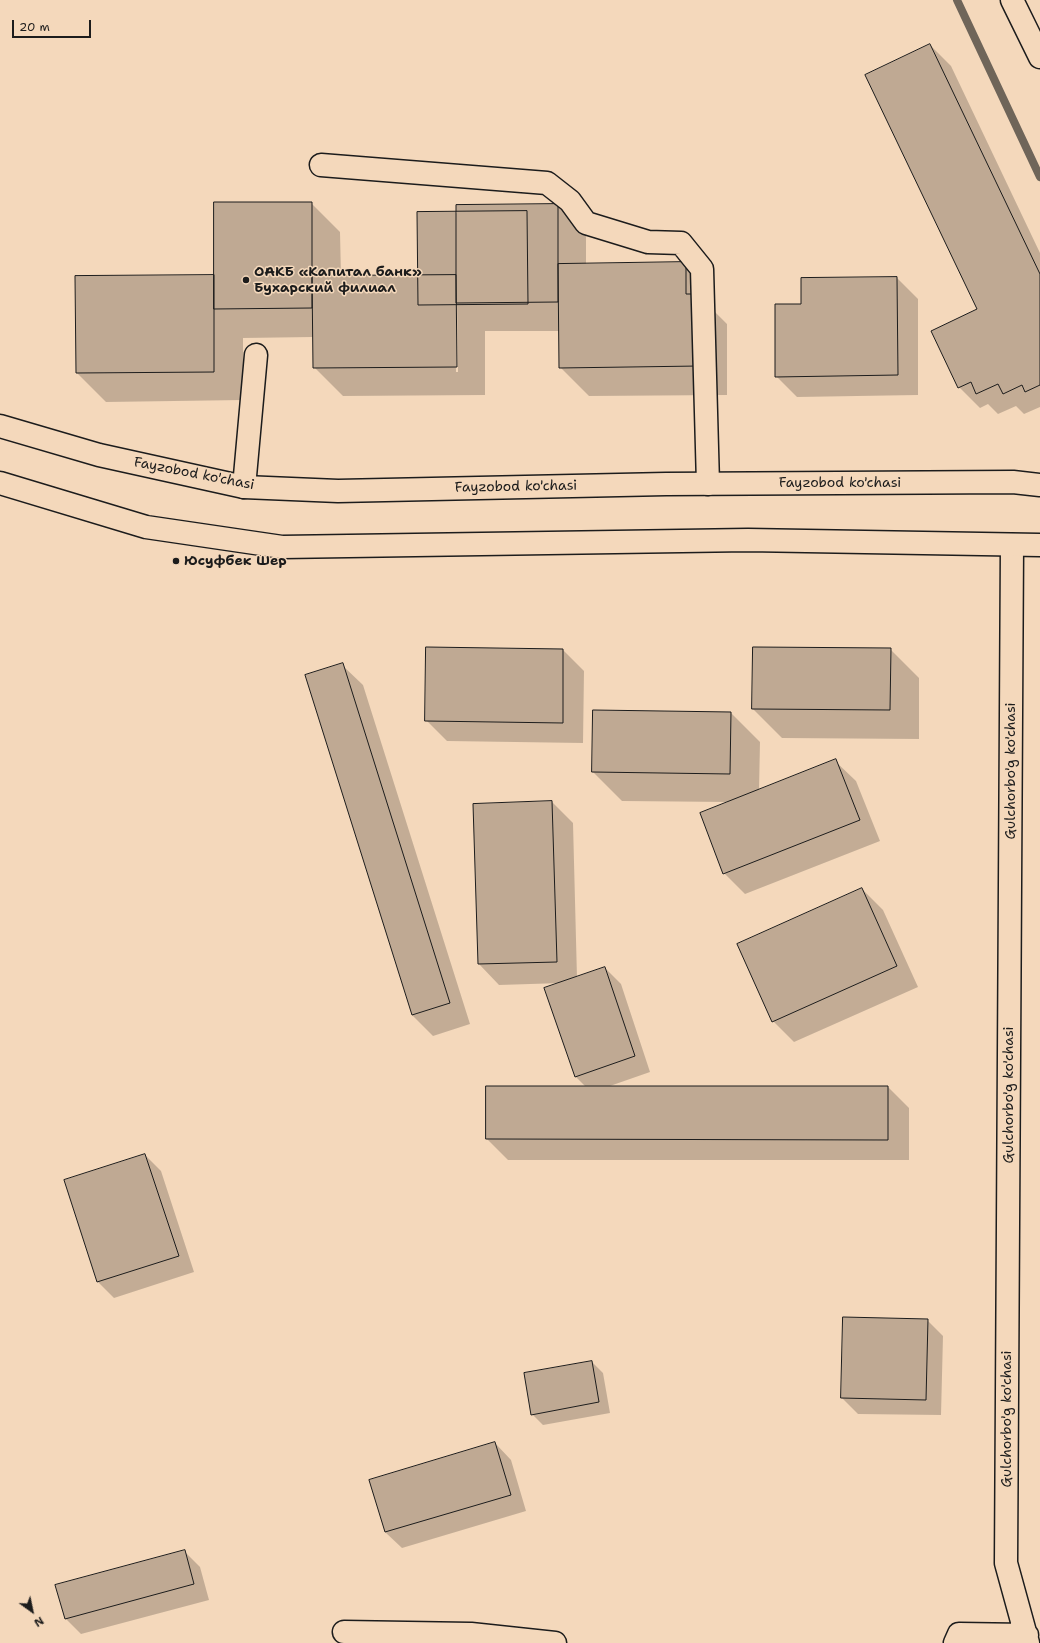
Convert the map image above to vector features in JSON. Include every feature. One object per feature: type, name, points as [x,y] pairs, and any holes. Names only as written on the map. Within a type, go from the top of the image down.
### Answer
[{"type":"main road","points":[[1012,0],[1040,57]]},
{"type":"main road","points":[[321,165],[547,183],[570,201],[586,223],[648,242],[681,243],[702,269],[708,484]]},
{"type":"main road","points":[[244,487],[256,355]]},
{"type":"main road","name":"Fayzobod ko'chasi","points":[[0,426],[98,455],[244,487],[338,492],[708,484],[1013,482],[1040,485]]},
{"type":"main road","points":[[0,484],[146,527],[282,547],[748,540],[1040,545]]},
{"type":"main road","name":"Gulchorbo'g ko'chasi","points":[[1012,545],[1006,1563],[1028,1639]]},
{"type":"main road","points":[[344,1632],[471,1634],[555,1643]]},
{"type":"main road","points":[[955,1643],[959,1634],[1028,1639]]},
{"type":"building","points":[[930,44],[1040,274],[1040,385],[1025,392],[1022,385],[1003,394],[998,384],[976,394],[971,382],[958,388],[931,331],[977,309],[865,75]]},
{"type":"building","points":[[214,202],[312,202],[312,308],[214,309]]},
{"type":"building","points":[[558,204],[558,302],[456,303],[456,205]]},
{"type":"building","points":[[527,211],[528,304],[418,305],[417,212]]},
{"type":"building","points":[[686,262],[686,294],[698,294],[699,366],[559,368],[558,264]]},
{"type":"building","points":[[214,275],[214,372],[76,373],[75,276]]},
{"type":"building","points":[[456,275],[457,367],[313,368],[312,276]]},
{"type":"building","points":[[897,277],[898,375],[775,377],[775,304],[801,304],[801,278]]},
{"type":"building","points":[[426,647],[563,649],[563,723],[425,721]]},
{"type":"building","points":[[753,647],[891,648],[890,710],[752,709]]},
{"type":"building","points":[[343,663],[450,1003],[412,1015],[305,675]]},
{"type":"building","points":[[593,710],[731,712],[730,774],[592,772]]},
{"type":"building","points":[[836,759],[860,820],[723,874],[700,813]]},
{"type":"building","points":[[552,801],[557,962],[478,964],[473,804]]},
{"type":"building","points":[[862,888],[897,966],[772,1022],[737,944]]},
{"type":"building","points":[[605,967],[635,1056],[575,1077],[544,988]]},
{"type":"building","points":[[486,1086],[888,1086],[888,1140],[486,1139]]},
{"type":"building","points":[[145,1154],[179,1256],[97,1282],[64,1180]]},
{"type":"building","points":[[843,1317],[928,1319],[926,1400],[841,1398]]},
{"type":"building","points":[[592,1361],[599,1402],[531,1415],[524,1373]]},
{"type":"building","points":[[495,1442],[511,1495],[385,1532],[369,1480]]},
{"type":"building","points":[[185,1550],[194,1584],[65,1619],[55,1585]]},
{"type":"waterway","points":[[957,0],[1040,177]]},
{"type":"place","name":"ОАКБ «Капитал банк» Бухарский филиал","points":[[246,280]]},
{"type":"place","name":"Юсуфбек Шер","points":[[176,561]]}]
